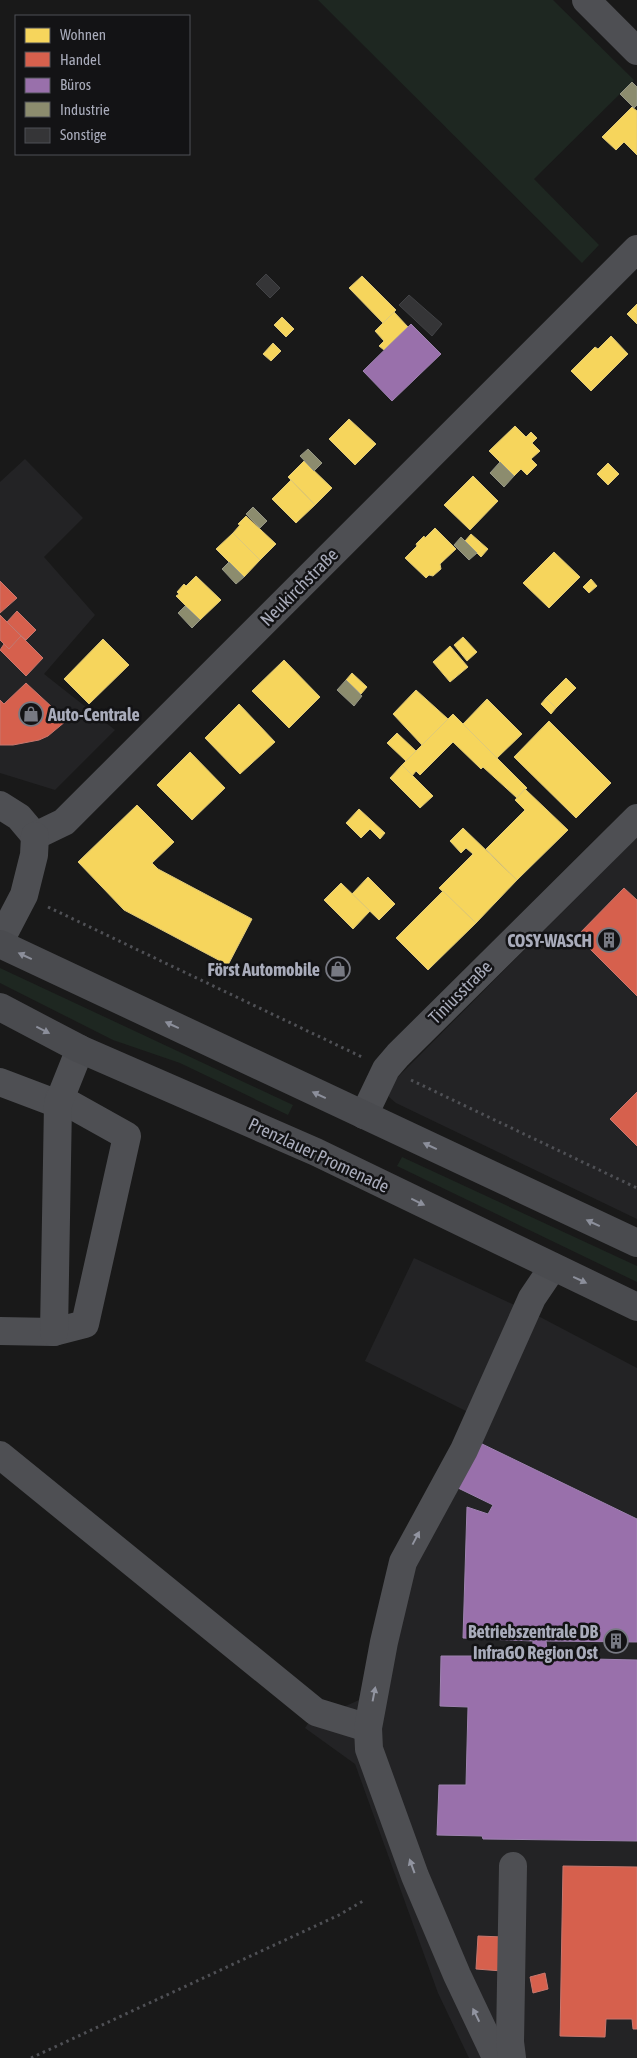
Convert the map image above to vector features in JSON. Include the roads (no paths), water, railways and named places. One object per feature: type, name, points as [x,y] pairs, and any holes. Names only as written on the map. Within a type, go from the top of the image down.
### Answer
[{"type":"main road","points":[[0,943],[637,1243]]},
{"type":"main road","name":"Prenzlauer Promenade","points":[[0,1007],[80,1048],[316,1152],[637,1307]]},
{"type":"street","points":[[586,0],[637,51]]},
{"type":"street","name":"Neukirchstraße","points":[[35,836],[64,822],[637,249]]},
{"type":"street","points":[[0,805],[19,817],[35,836],[34,855],[24,895],[0,943]]},
{"type":"street","name":"Tiniusstraße","points":[[364,1115],[386,1069],[438,1014],[637,818]]},
{"type":"street","points":[[54,1332],[59,1101],[80,1048]]},
{"type":"street","points":[[0,1082],[59,1101],[127,1136],[85,1324],[54,1332],[0,1331]]},
{"type":"street","points":[[499,2058],[494,2053],[457,1976],[415,1876],[369,1749],[368,1728],[384,1642],[403,1562],[464,1450],[532,1298],[553,1268]]},
{"type":"street","points":[[0,1455],[316,1712],[368,1728]]},
{"type":"street","points":[[512,2058],[510,2042],[513,1866]]},
{"type":"place","name":"Auto-Centrale","points":[[31,714]]},
{"type":"place","name":"COSY-WASCH","points":[[609,940]]},
{"type":"place","name":"Först Automobile","points":[[338,969]]},
{"type":"place","name":"Betriebszentrale DB InfraGO Region Ost","points":[[616,1641]]}]
